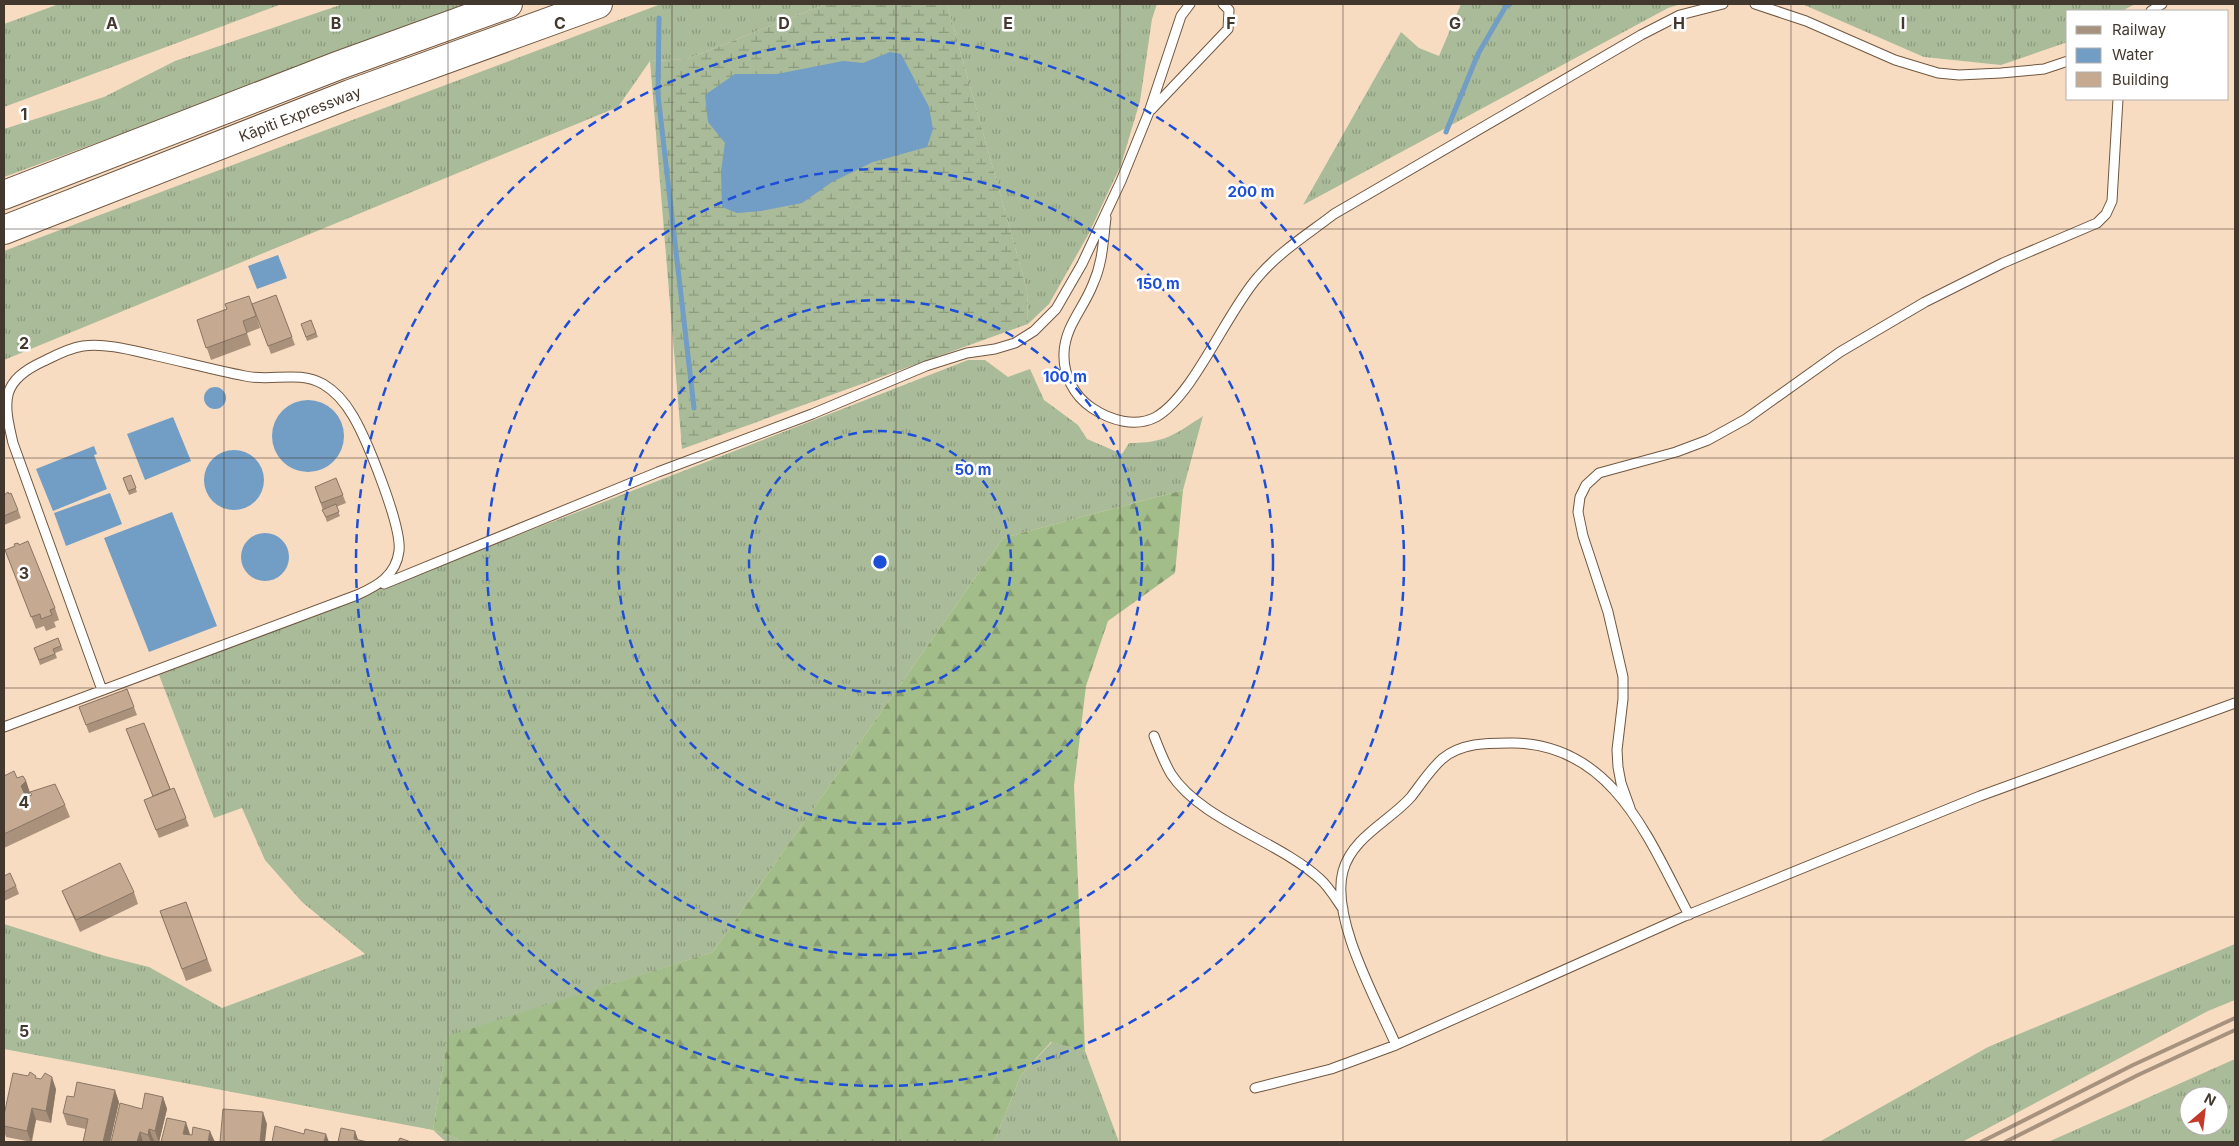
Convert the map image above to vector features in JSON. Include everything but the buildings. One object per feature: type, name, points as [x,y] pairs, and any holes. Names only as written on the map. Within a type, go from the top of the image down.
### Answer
[{"type":"highway","name":"Kāpiti Expressway","points":[[4,195],[337,66],[508,4]]},
{"type":"highway","name":"Kāpiti Expressway","points":[[4,230],[350,94],[598,4]]},
{"type":"lane","points":[[4,727],[377,587],[658,472],[812,414],[926,366],[967,353],[995,349],[1015,343],[1034,331],[1056,309],[1082,264],[1149,112],[1181,16],[1190,4]]},
{"type":"lane","points":[[1149,112],[1228,29],[1229,10],[1223,4]]},
{"type":"lane","points":[[1108,208],[1102,256],[1098,271],[1093,286],[1071,324],[1065,342],[1066,374],[1078,395],[1098,412],[1121,421],[1143,421],[1154,418],[1175,400],[1192,377],[1231,314],[1258,277],[1298,241],[1334,214],[1641,35],[1680,15],[1723,4]]},
{"type":"lane","points":[[1754,4],[1806,21],[1895,60],[1938,73],[1959,75],[2001,73],[2044,68],[2066,62]]},
{"type":"lane","points":[[1689,914],[1630,808],[1621,783],[1617,750],[1624,699],[1623,677],[1608,612],[1583,536],[1578,512],[1580,497],[1586,485],[1599,473],[1654,459],[1708,440],[1746,419],[1840,352],[1925,302],[2003,263],[2098,223],[2106,214],[2112,201],[2118,100]]},
{"type":"lane","points":[[102,690],[13,444],[5,411],[6,399],[16,378],[26,369],[75,347],[95,345],[128,349],[264,379],[302,376],[314,379],[334,392],[354,417],[360,430],[386,494],[399,538],[399,552],[395,565],[388,577],[377,587]]},
{"type":"lane","points":[[1255,1088],[1331,1069],[1396,1045],[1689,914],[1980,796],[2235,702]]},
{"type":"lane","points":[[1154,736],[1172,775],[1191,796],[1232,824],[1270,844],[1303,865],[1321,880],[1343,910]]},
{"type":"lane","points":[[1396,1045],[1354,952],[1343,910],[1343,871],[1351,854],[1361,840],[1399,810],[1444,758],[1464,748],[1485,743],[1519,743],[1545,747],[1569,755],[1588,765],[1613,787],[1630,808]]},
{"type":"green space","points":[[59,4],[282,4],[4,107],[4,24]]},
{"type":"green space","points":[[343,4],[474,4],[4,177],[4,129],[104,97],[175,61]]},
{"type":"green space","points":[[661,4],[826,4],[687,59],[650,61],[618,107],[4,360],[4,251]]},
{"type":"green space","points":[[826,4],[947,4],[1027,290],[1028,324],[682,449],[650,61],[687,59]]},
{"type":"green space","points":[[947,4],[1157,4],[1152,19],[1140,101],[1121,165],[1088,235],[1049,304],[1028,324],[1027,290]]},
{"type":"green space","points":[[1461,4],[1681,4],[1668,8],[1303,205],[1401,32],[1419,48],[1439,56]]},
{"type":"green space","points":[[1802,4],[2135,4],[2124,10],[2066,10],[2066,43],[2001,65],[1924,57]]},
{"type":"green space","points":[[968,360],[985,360],[1008,377],[1030,369],[1044,400],[1078,425],[1087,439],[1122,454],[1129,443],[1141,443],[1169,437],[1203,416],[1183,490],[1003,538],[713,952],[448,1037],[433,1130],[4,1049],[4,924],[105,956],[149,967],[222,1008],[365,954],[302,902],[265,860],[242,808],[214,818],[159,675]]},
{"type":"green space","points":[[1183,490],[1175,573],[1108,621],[1086,686],[1074,786],[1085,1051],[1051,1042],[1021,1075],[994,1142],[466,1142],[433,1130],[448,1036],[713,952],[1003,538]]},
{"type":"green space","points":[[2235,944],[2235,1000],[2208,1011],[1962,1142],[1819,1142],[1988,1047]]},
{"type":"green space","points":[[1052,1042],[1085,1051],[1119,1142],[994,1142],[1021,1075]]},
{"type":"green space","points":[[2235,1059],[2235,1142],[2048,1142]]},
{"type":"green space","points":[[433,1130],[466,1142],[446,1142]]},
{"type":"water","points":[[890,52],[901,54],[929,107],[933,129],[927,147],[873,162],[832,182],[802,203],[761,211],[737,213],[722,207],[721,171],[725,143],[708,122],[705,95],[735,74],[777,74],[843,61],[863,63]]},
{"type":"water","points":[[278,255],[287,278],[257,289],[248,266]]},
{"type":"water","points":[[215,387],[225,394],[226,398],[219,408],[215,409],[205,402],[204,398],[211,388]]},
{"type":"water","points":[[315,400],[334,410],[342,422],[344,436],[342,450],[334,462],[322,470],[301,472],[282,462],[274,450],[272,429],[282,410],[294,402]]},
{"type":"water","points":[[173,417],[191,461],[145,480],[127,434]]},
{"type":"water","points":[[94,446],[97,454],[94,455],[107,489],[53,511],[36,469]]},
{"type":"water","points":[[234,450],[250,455],[255,459],[259,464],[264,480],[259,496],[255,501],[250,505],[234,510],[218,505],[213,501],[209,496],[204,480],[209,464],[213,459],[218,455]]},
{"type":"water","points":[[110,493],[122,524],[66,546],[54,513]]},
{"type":"water","points":[[172,512],[217,626],[149,652],[104,538]]},
{"type":"water","points":[[260,533],[270,533],[282,540],[289,552],[289,562],[282,574],[270,581],[260,581],[252,577],[245,570],[241,562],[241,552],[245,544],[252,537]]},
{"type":"waterway","points":[[1446,132],[1478,54],[1506,6],[1510,4]]},
{"type":"waterway","points":[[659,18],[658,95],[694,408]]},
{"type":"railway","points":[[1981,1142],[2133,1065],[2235,1018]]},
{"type":"railway","points":[[2005,1142],[2138,1075],[2235,1030]]}]
